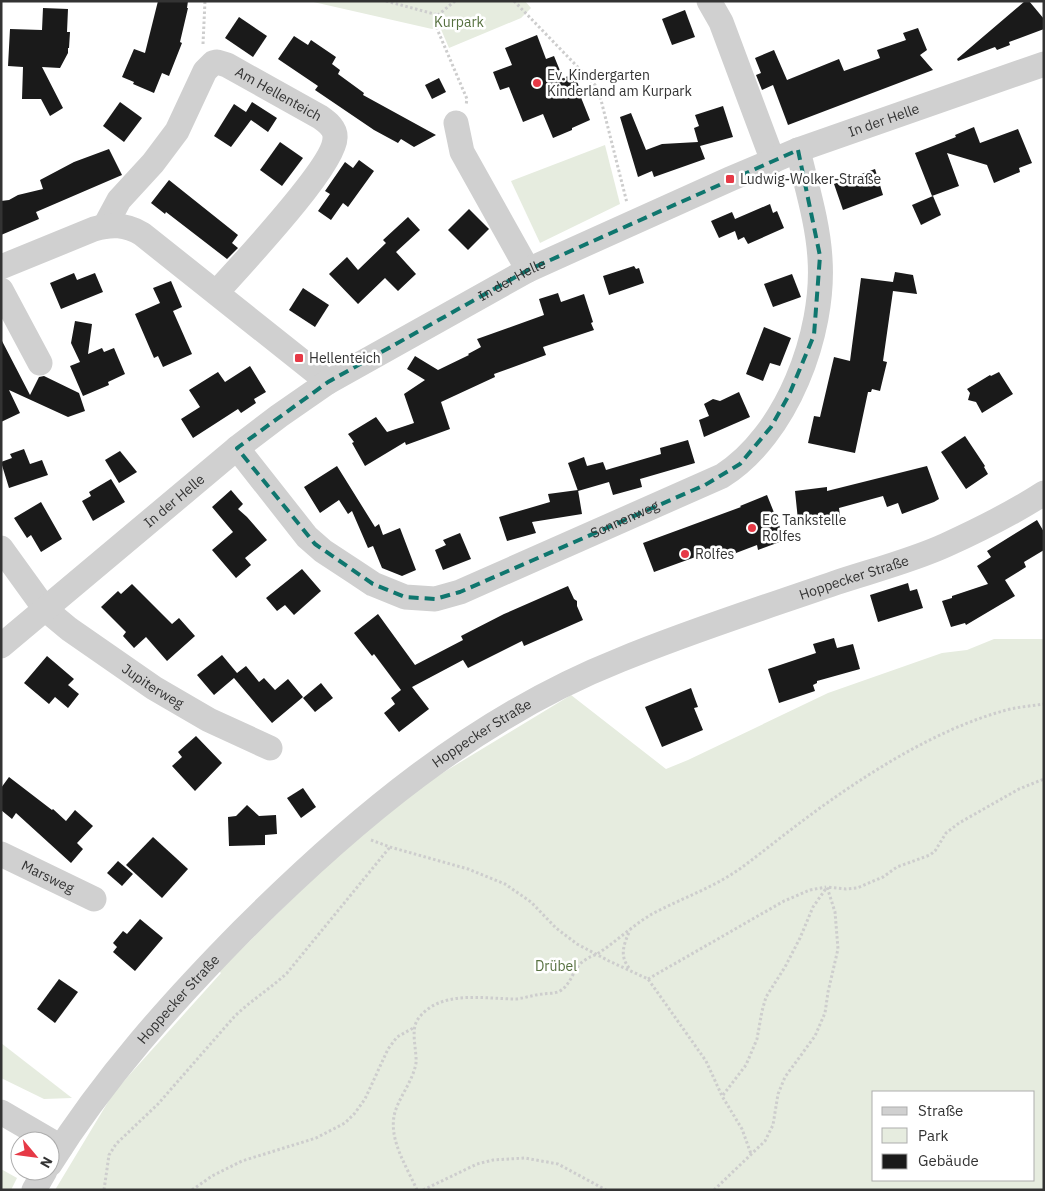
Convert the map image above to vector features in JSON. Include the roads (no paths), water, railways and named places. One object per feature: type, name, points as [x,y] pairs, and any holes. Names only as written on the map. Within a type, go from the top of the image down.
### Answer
[{"type":"street","points":[[709,1],[721,22],[773,161]]},
{"type":"street","name":"Am Hellenteich","points":[[105,226],[118,200],[153,163],[171,139],[185,115],[202,76],[209,66],[217,62],[227,65],[320,117],[333,130],[336,140],[330,153],[303,193],[217,292]]},
{"type":"street","name":"In der Helle","points":[[1,646],[236,448],[328,382],[528,270],[632,222],[798,150],[1044,64]]},
{"type":"street","points":[[456,123],[462,152],[528,270]]},
{"type":"street","name":"Sonnenweg","points":[[236,448],[307,537],[323,551],[372,584],[405,597],[424,600],[446,597],[460,592],[722,476],[746,458],[782,410],[801,369],[814,334],[820,296],[820,256],[813,212],[798,150]]},
{"type":"street","points":[[1,267],[105,226],[122,226],[136,230],[217,292],[328,382]]},
{"type":"street","points":[[1,290],[40,363]]},
{"type":"street","name":"Hoppecker Straße","points":[[60,1148],[104,1085],[175,1000],[259,914],[350,830],[418,774],[457,746],[576,677],[693,632],[943,546],[997,520],[1044,493]]},
{"type":"street","points":[[1,548],[45,609]]},
{"type":"street","name":"Jupiterweg","points":[[45,609],[69,629],[154,688],[210,720],[270,748]]},
{"type":"street","name":"Marsweg","points":[[1,854],[94,899]]},
{"type":"street","points":[[1,1112],[25,1131]]},
{"type":"place","name":"Ev. Kindergarten Kinderland am Kurpark","points":[[537,83]]},
{"type":"place","name":"Ludwig-Wolker-Straße","points":[[730,179]]},
{"type":"place","name":"Hellenteich","points":[[299,358]]},
{"type":"place","name":"EC Tankstelle Rolfes","points":[[752,528]]},
{"type":"place","name":"Rolfes","points":[[685,554]]},
{"type":"park label","name":"Kurpark","points":[[459,22]]},
{"type":"park label","name":"Drübel","points":[[556,966]]}]
